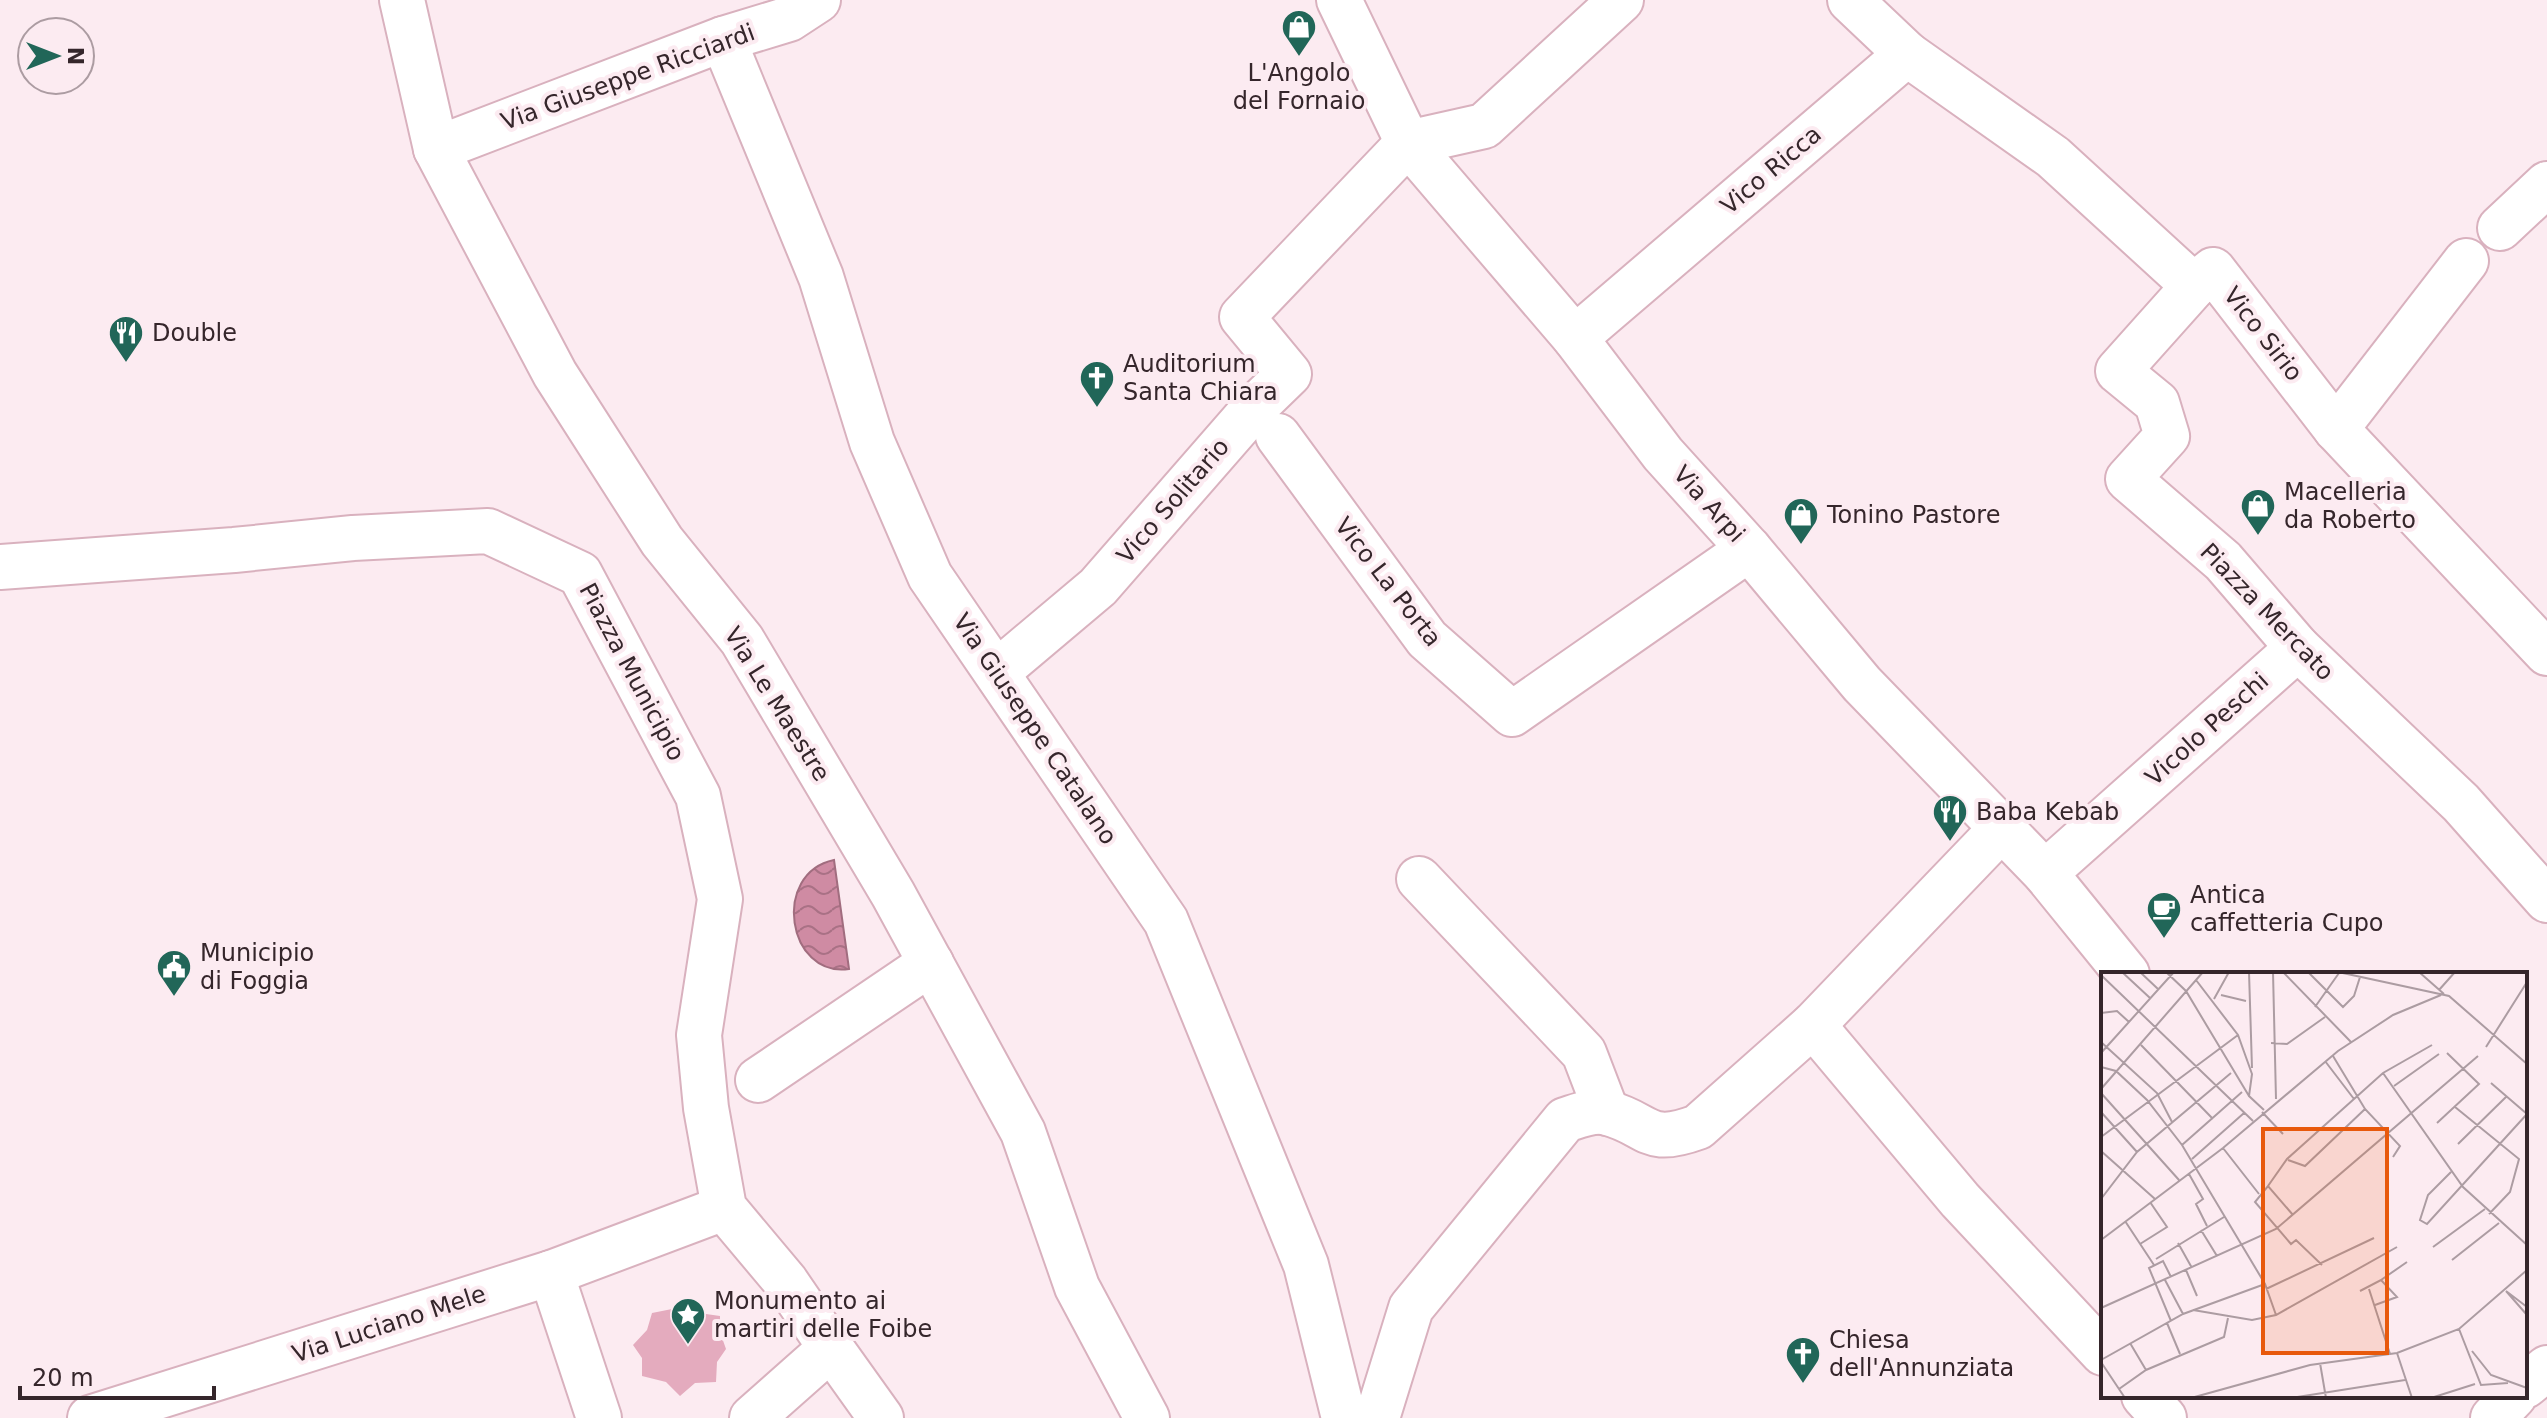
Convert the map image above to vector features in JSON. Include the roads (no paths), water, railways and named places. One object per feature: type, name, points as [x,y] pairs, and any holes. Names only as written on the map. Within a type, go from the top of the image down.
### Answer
[{"type":"street","name":"Via Le Maestre","points":[[402,0],[436,149],[555,374],[662,541],[742,640],[931,963],[1023,1132],[1077,1287],[1147,1418]]},
{"type":"street","name":"Via Arpi","points":[[1339,0],[1408,143],[1575,338],[1663,454],[1749,549],[1862,684],[2045,873],[2125,972]]},
{"type":"street","points":[[1408,143],[1484,126],[1621,0]]},
{"type":"street","points":[[1850,0],[1907,54]]},
{"type":"street","name":"Via Giuseppe Ricciardi","points":[[436,149],[723,39],[796,6]]},
{"type":"street","name":"Via Giuseppe Catalano","points":[[723,39],[821,277],[872,442],[930,576],[1166,921],[1306,1265],[1344,1418]]},
{"type":"street","name":"Vico Sirio","points":[[1907,54],[2053,157],[2194,286],[2213,270],[2336,429],[2547,653]]},
{"type":"street","name":"Vico Ricca","points":[[1575,338],[1907,54]]},
{"type":"street","name":"Vico Solitario","points":[[997,672],[1098,587],[1255,407],[1289,374],[1242,317],[1408,143]]},
{"type":"street","points":[[2500,228],[2547,184]]},
{"type":"street","points":[[2336,429],[2466,261]]},
{"type":"street","name":"Piazza Mercato","points":[[2194,286],[2118,371],[2157,403],[2167,436],[2128,479],[2223,561],[2298,648],[2461,803],[2547,900]]},
{"type":"street","name":"Vico La Porta","points":[[1278,436],[1427,639],[1512,714],[1749,549]]},
{"type":"street","name":"Piazza Municipio","points":[[0,567],[353,538],[488,531],[580,574],[698,796],[720,899],[699,1035],[706,1108],[724,1208]]},
{"type":"street","name":"Vicolo Peschi","points":[[2045,873],[2298,648]]},
{"type":"street","points":[[1377,1418],[1411,1308],[1565,1120],[1588,1113],[1607,1113],[1653,1135],[1677,1135],[1698,1127],[1813,1025],[2002,828]]},
{"type":"street","points":[[1419,879],[1584,1053],[1607,1113]]},
{"type":"street","points":[[758,1080],[931,963]]},
{"type":"street","points":[[1813,1025],[1960,1200],[2101,1351]]},
{"type":"street","points":[[724,1208],[786,1282],[881,1418]]},
{"type":"street","name":"Via Luciano Mele","points":[[90,1418],[551,1273],[724,1208]]},
{"type":"street","points":[[551,1273],[599,1418]]},
{"type":"street","points":[[752,1418],[831,1348]]},
{"type":"street","points":[[2527,1384],[2547,1368]]},
{"type":"street","points":[[2146,1398],[2164,1418]]},
{"type":"street","points":[[2465,1398],[2480,1418]]},
{"type":"street","points":[[2493,1418],[2512,1398]]},
{"type":"water","points":[[834,860],[849,969],[828,967],[812,958],[800,942],[795,923],[795,903],[801,884],[814,869]]},
{"type":"place","name":"L'Angolo del Fornaio","points":[[1299,58]]},
{"type":"place","name":"Double","points":[[126,364]]},
{"type":"place","name":"Auditorium Santa Chiara","points":[[1097,409]]},
{"type":"place","name":"Macelleria da Roberto","points":[[2258,537]]},
{"type":"place","name":"Tonino Pastore","points":[[1801,546]]},
{"type":"place","name":"Baba Kebab","points":[[1950,843]]},
{"type":"place","name":"Antica caffetteria Cupo","points":[[2164,940]]},
{"type":"place","name":"Municipio di Foggia","points":[[174,998]]},
{"type":"place","name":"Monumento ai martiri delle Foibe","points":[[688,1346]]},
{"type":"place","name":"Chiesa dell'Annunziata","points":[[1803,1385]]}]
